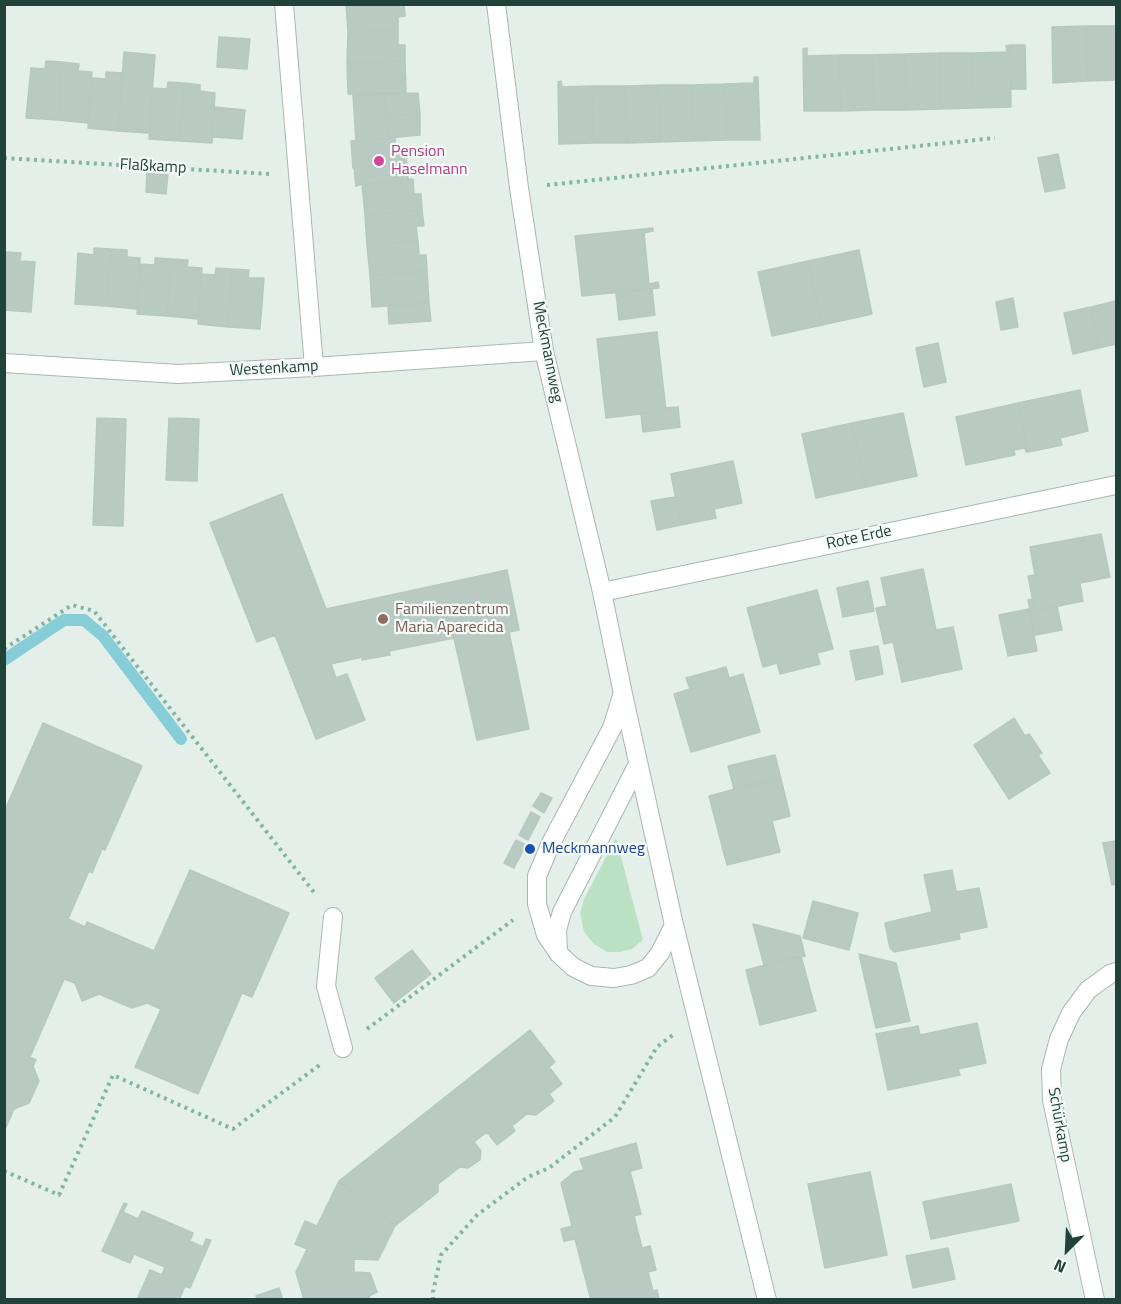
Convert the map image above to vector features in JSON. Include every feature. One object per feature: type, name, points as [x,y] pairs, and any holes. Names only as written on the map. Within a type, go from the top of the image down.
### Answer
[{"type":"street","points":[[284,4],[314,367]]},
{"type":"street","name":"Meckmannweg","points":[[496,4],[519,188],[544,351],[602,592],[622,694],[674,925],[767,1299]]},
{"type":"street","name":"Westenkamp","points":[[4,363],[178,374],[544,351]]},
{"type":"street","name":"Rote Erde","points":[[602,592],[1116,485]]},
{"type":"street","name":"Meckmannweg","points":[[622,694],[612,728],[551,843],[537,876],[537,904],[546,935],[559,954],[573,967],[591,976],[614,978],[631,975],[648,968],[660,953],[674,925]]},
{"type":"street","points":[[559,954],[557,930],[562,912],[638,764]]},
{"type":"street","points":[[333,917],[326,986],[343,1048]]},
{"type":"street","name":"Schürkamp","points":[[1095,1299],[1052,1100],[1051,1070],[1059,1038],[1071,1013],[1088,990],[1116,972]]},
{"type":"path","points":[[519,188],[995,138]]},
{"type":"path","name":"Flaßkamp","points":[[6,158],[298,175]]},
{"type":"path","points":[[4,649],[72,604],[94,611],[333,917]]},
{"type":"path","points":[[4,1172],[59,1196],[113,1075],[233,1129],[537,904]]},
{"type":"path","points":[[433,1299],[441,1255],[477,1215],[528,1177],[549,1168],[615,1117],[657,1047],[698,1016]]},
{"type":"green space","points":[[616,838],[643,940],[632,949],[607,952],[594,944],[584,932],[580,913],[584,899]]},
{"type":"building","points":[[346,4],[404,4],[405,16],[398,17],[398,31],[348,32]]},
{"type":"building","points":[[1086,26],[1087,81],[1053,83],[1052,27]]},
{"type":"building","points":[[1086,26],[1116,26],[1116,80],[1087,81]]},
{"type":"building","points":[[398,31],[398,45],[405,45],[405,61],[347,63],[348,32]]},
{"type":"building","points":[[219,37],[250,39],[247,69],[217,67]]},
{"type":"building","points":[[1010,45],[1025,45],[1026,89],[1011,89]]},
{"type":"building","points":[[1010,45],[1011,107],[974,108],[972,53],[1007,52],[1006,46]]},
{"type":"building","points":[[807,48],[807,56],[839,55],[841,111],[804,111],[803,49]]},
{"type":"building","points":[[124,52],[155,55],[149,133],[118,131]]},
{"type":"building","points":[[939,53],[941,109],[907,110],[905,54]]},
{"type":"building","points":[[939,53],[972,53],[974,108],[941,109]]},
{"type":"building","points":[[905,54],[907,110],[874,110],[872,55]]},
{"type":"building","points":[[839,55],[872,55],[874,110],[841,111]]},
{"type":"building","points":[[46,61],[62,62],[58,120],[26,118],[31,68],[45,69]]},
{"type":"building","points":[[405,61],[406,93],[348,94],[347,63]]},
{"type":"building","points":[[62,62],[79,64],[78,71],[92,72],[88,123],[58,120]]},
{"type":"building","points":[[106,72],[123,73],[118,131],[88,128],[92,78],[106,79]]},
{"type":"building","points":[[754,77],[758,77],[760,140],[727,140],[725,84],[754,83]]},
{"type":"building","points":[[561,81],[562,87],[592,86],[593,143],[559,144],[558,82]]},
{"type":"building","points":[[168,82],[184,83],[180,141],[149,139],[152,88],[167,89]]},
{"type":"building","points":[[184,83],[200,85],[200,91],[215,93],[212,143],[180,141]]},
{"type":"building","points":[[725,84],[727,140],[694,141],[692,85]]},
{"type":"building","points":[[658,85],[660,142],[627,143],[625,86]]},
{"type":"building","points":[[658,85],[692,85],[694,141],[660,142]]},
{"type":"building","points":[[592,86],[625,86],[627,143],[593,143]]},
{"type":"building","points":[[418,93],[420,114],[386,116],[385,94]]},
{"type":"building","points":[[385,94],[387,138],[356,141],[353,95]]},
{"type":"building","points":[[214,107],[245,110],[242,139],[212,137]]},
{"type":"building","points":[[420,114],[420,135],[387,138],[386,116]]},
{"type":"building","name":"Pension Haselmann","points":[[395,138],[396,155],[406,154],[408,180],[356,186],[351,141]]},
{"type":"building","points":[[1058,154],[1065,188],[1045,192],[1038,158]]},
{"type":"building","points":[[147,171],[168,173],[166,194],[146,192]]},
{"type":"building","points":[[413,179],[414,194],[421,194],[422,210],[365,215],[362,184]]},
{"type":"building","points":[[422,210],[424,226],[416,226],[418,241],[367,245],[365,215]]},
{"type":"building","points":[[653,228],[653,231],[644,233],[649,284],[658,282],[659,288],[582,296],[575,236]]},
{"type":"building","points":[[418,241],[419,255],[426,255],[427,271],[370,276],[367,245]]},
{"type":"building","points":[[94,248],[111,249],[106,306],[75,304],[78,253],[94,255]]},
{"type":"building","points":[[111,249],[127,250],[127,257],[140,258],[137,309],[106,306]]},
{"type":"building","points":[[859,250],[872,314],[822,325],[808,261]]},
{"type":"building","points":[[4,252],[21,253],[20,261],[35,262],[31,312],[4,310]]},
{"type":"building","points":[[155,258],[171,259],[167,316],[137,314],[140,264],[155,265]]},
{"type":"building","points":[[171,259],[188,260],[187,267],[202,268],[198,319],[167,316]]},
{"type":"building","points":[[808,261],[822,325],[772,336],[758,272]]},
{"type":"building","points":[[216,268],[232,269],[228,327],[198,324],[201,274],[215,275]]},
{"type":"building","points":[[232,269],[249,270],[248,278],[264,278],[260,329],[228,327]]},
{"type":"building","points":[[427,271],[429,303],[372,307],[370,276]]},
{"type":"building","points":[[652,289],[655,315],[619,320],[616,293]]},
{"type":"building","points":[[1013,298],[1018,327],[1001,330],[996,302]]},
{"type":"building","points":[[1116,301],[1116,344],[1099,348],[1091,307]]},
{"type":"building","points":[[429,303],[431,321],[389,324],[388,306]]},
{"type":"building","points":[[1091,307],[1099,348],[1073,354],[1064,313]]},
{"type":"building","points":[[657,332],[666,411],[606,418],[597,339]]},
{"type":"building","points":[[938,343],[946,382],[924,387],[916,348]]},
{"type":"building","points":[[1080,390],[1088,431],[1060,438],[1062,445],[1028,452],[1018,403]]},
{"type":"building","points":[[1018,403],[1028,452],[1025,448],[1014,450],[1015,455],[966,465],[956,417]]},
{"type":"building","points":[[678,407],[680,427],[643,432],[641,414]]},
{"type":"building","points":[[903,413],[917,476],[866,487],[852,423]]},
{"type":"building","points":[[97,418],[126,419],[123,526],[93,525]]},
{"type":"building","points":[[169,418],[199,419],[197,481],[166,480]]},
{"type":"building","points":[[852,423],[866,487],[816,498],[802,434]]},
{"type":"building","points":[[733,461],[742,503],[714,509],[716,518],[681,525],[671,474]]},
{"type":"building","name":"Familienzentrum Maria Aparecida","points":[[282,494],[326,609],[507,570],[519,630],[509,632],[529,729],[477,740],[454,638],[389,651],[390,655],[362,660],[362,657],[331,664],[336,678],[347,674],[365,720],[316,739],[275,635],[257,642],[210,523]]},
{"type":"building","points":[[675,497],[681,525],[657,530],[651,501]]},
{"type":"building","points":[[1101,534],[1110,577],[1080,583],[1083,601],[1035,611],[1028,576],[1035,575],[1030,547]]},
{"type":"building","points":[[923,569],[936,630],[953,627],[962,669],[902,682],[893,642],[884,644],[876,608],[887,606],[881,578]]},
{"type":"building","points":[[868,581],[874,611],[843,617],[837,588]]},
{"type":"building","points":[[817,590],[833,649],[817,653],[820,664],[780,674],[777,663],[763,667],[747,608]]},
{"type":"building","points":[[1033,599],[1035,611],[1057,606],[1062,630],[1035,635],[1028,600]]},
{"type":"building","points":[[1029,609],[1037,651],[1008,656],[999,615]]},
{"type":"building","points":[[878,646],[883,674],[856,680],[850,651]]},
{"type":"building","points":[[726,667],[729,678],[743,674],[760,732],[691,752],[674,694],[690,689],[686,678]]},
{"type":"building","points":[[1014,718],[1025,736],[1029,734],[1042,753],[1038,755],[1050,773],[1009,799],[974,745]]},
{"type":"building","points":[[43,723],[142,766],[105,850],[102,849],[92,873],[89,871],[68,919],[85,927],[87,922],[154,951],[190,870],[289,913],[252,997],[242,993],[198,1094],[135,1067],[161,1009],[147,1003],[132,1008],[99,994],[82,1001],[75,983],[64,979],[30,1057],[36,1060],[33,1066],[39,1081],[29,1103],[14,1109],[4,1132],[4,812]]},
{"type":"building","points":[[775,755],[781,779],[734,789],[728,766]]},
{"type":"building","points":[[781,779],[790,816],[772,821],[780,852],[727,865],[709,796]]},
{"type":"building","points":[[541,793],[552,798],[544,813],[533,806]]},
{"type":"building","points":[[531,812],[540,817],[528,840],[519,835]]},
{"type":"building","points":[[516,840],[526,845],[514,868],[504,863]]},
{"type":"building","points":[[1116,841],[1116,884],[1112,885],[1103,843]]},
{"type":"building","points":[[952,870],[956,892],[979,888],[987,927],[959,933],[960,939],[894,952],[890,948],[885,923],[932,912],[924,875]]},
{"type":"building","points":[[813,901],[858,913],[849,950],[803,938]]},
{"type":"building","points":[[753,924],[800,936],[805,956],[764,965]]},
{"type":"building","points":[[412,950],[431,974],[394,1003],[375,978]]},
{"type":"building","points":[[859,954],[896,963],[910,1021],[876,1028]]},
{"type":"building","points":[[801,956],[816,1011],[760,1025],[746,970]]},
{"type":"building","points":[[977,1023],[986,1063],[958,1069],[960,1075],[888,1090],[876,1034],[918,1026],[920,1035]]},
{"type":"building","points":[[530,1030],[555,1062],[549,1067],[562,1084],[549,1094],[554,1101],[536,1115],[527,1114],[512,1126],[515,1131],[497,1145],[487,1132],[474,1142],[481,1151],[480,1160],[468,1168],[460,1167],[438,1184],[438,1192],[395,1226],[339,1181]]},
{"type":"building","points":[[636,1143],[642,1168],[630,1171],[641,1214],[634,1216],[642,1248],[650,1246],[656,1270],[648,1272],[653,1291],[657,1290],[659,1300],[591,1300],[575,1239],[564,1241],[561,1229],[572,1226],[561,1183],[574,1172],[584,1170],[580,1159]]},
{"type":"building","points":[[870,1172],[887,1255],[825,1268],[808,1184]]},
{"type":"building","points":[[339,1181],[395,1226],[378,1260],[354,1259],[354,1272],[370,1273],[377,1292],[369,1296],[370,1300],[304,1300],[296,1272],[307,1249],[295,1244],[305,1221],[317,1226]]},
{"type":"building","points":[[1011,1184],[1019,1221],[931,1239],[923,1202]]},
{"type":"building","points":[[124,1203],[127,1204],[123,1212],[138,1219],[142,1211],[193,1233],[190,1241],[203,1247],[206,1239],[211,1240],[190,1288],[185,1286],[179,1300],[137,1300],[150,1270],[162,1275],[165,1267],[134,1254],[130,1263],[102,1251]]},
{"type":"building","points":[[948,1248],[955,1279],[913,1288],[906,1256]]},
{"type":"building","points":[[279,1288],[283,1300],[258,1300],[256,1296]]},
{"type":"waterway","points":[[4,660],[64,620],[84,620],[103,636],[181,739]]},
{"type":"place","name":"Pension Haselmann","points":[[379,161]]},
{"type":"place","name":"Familienzentrum Maria Aparecida","points":[[383,619]]},
{"type":"place","name":"Meckmannweg","points":[[530,849]]}]
